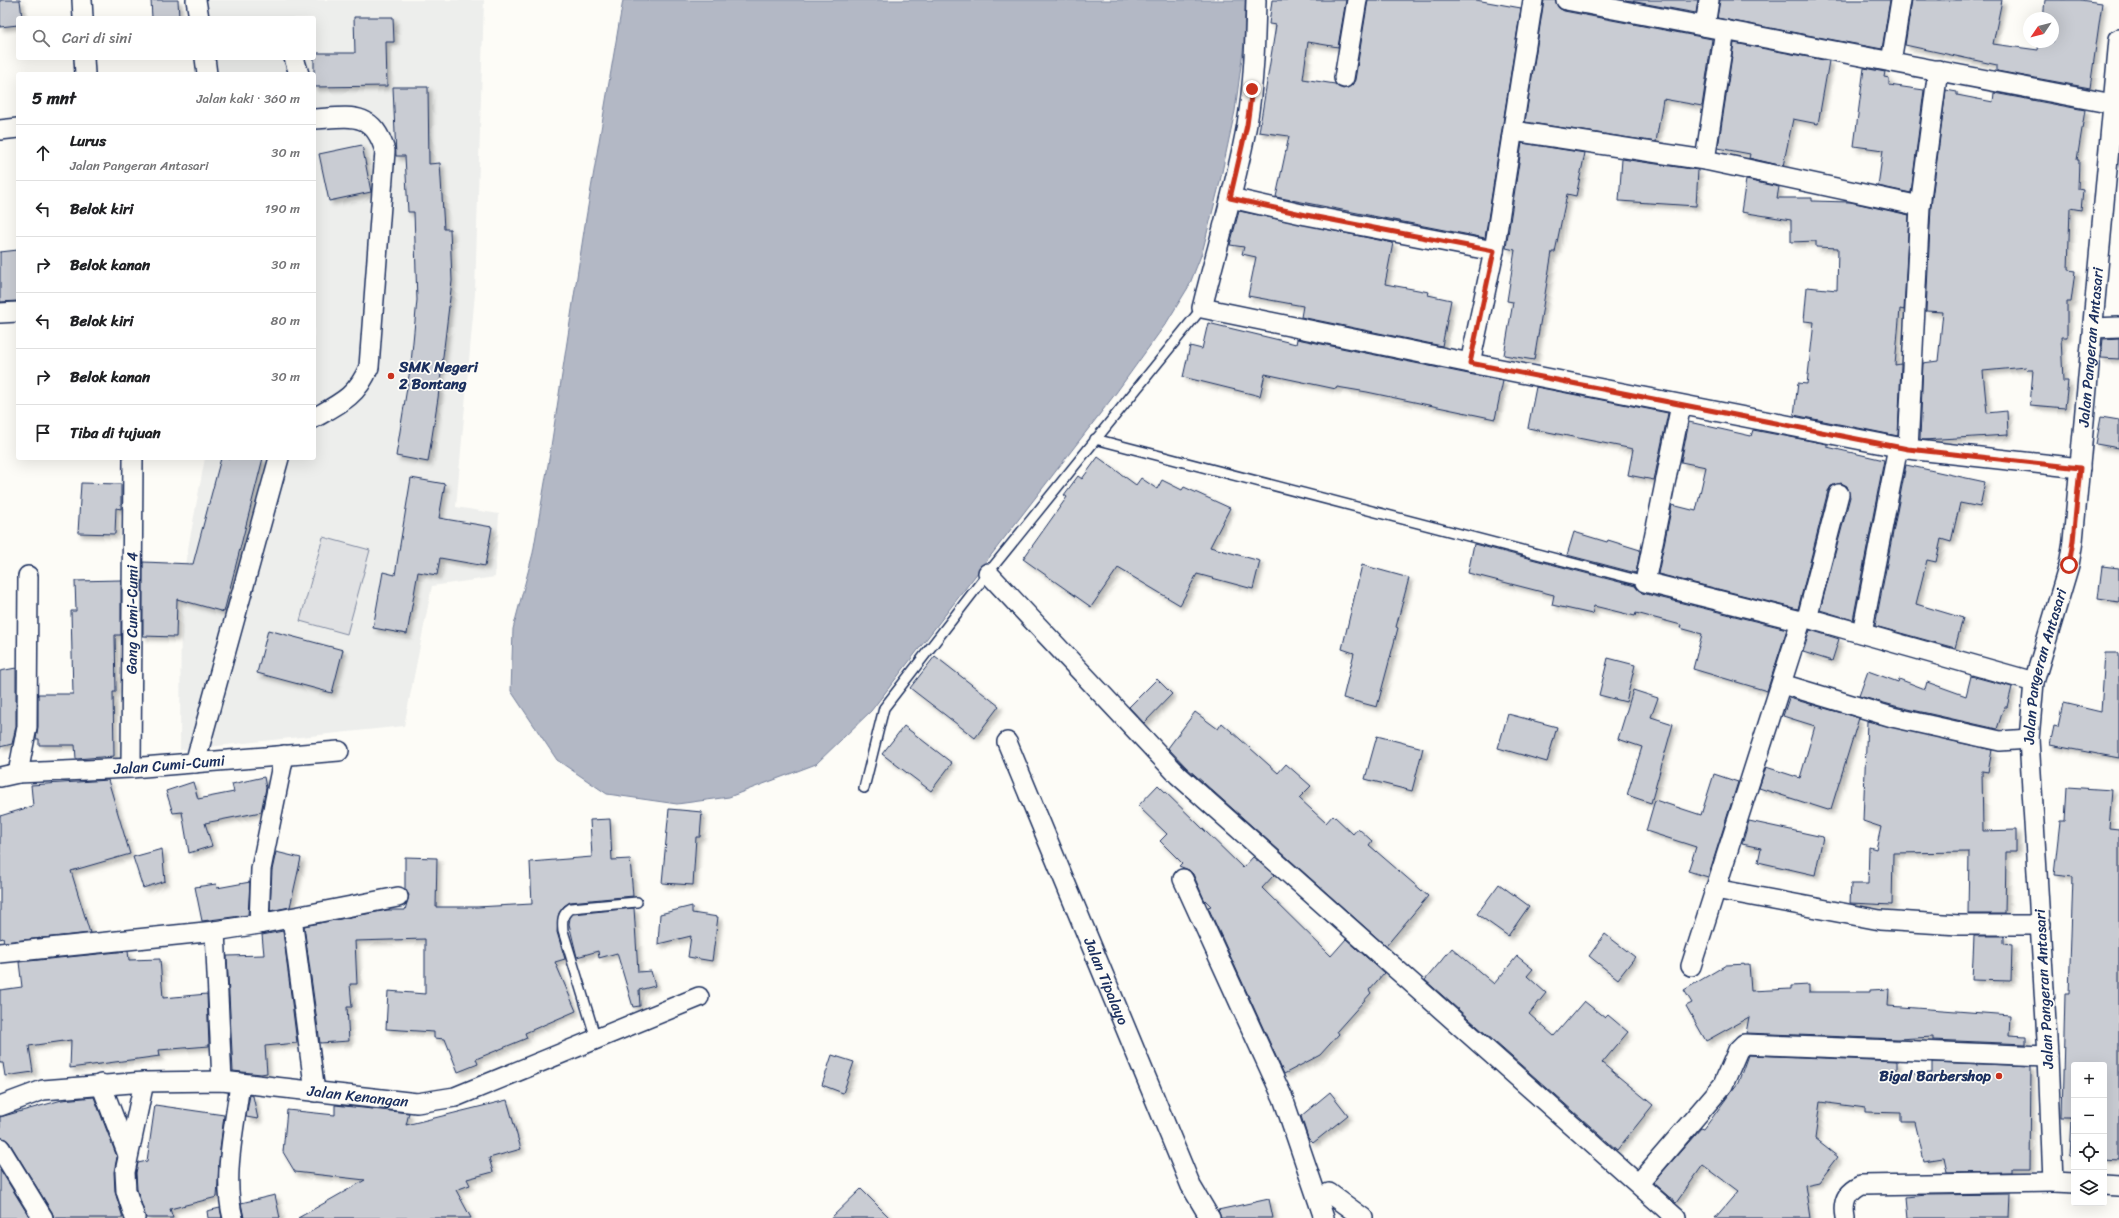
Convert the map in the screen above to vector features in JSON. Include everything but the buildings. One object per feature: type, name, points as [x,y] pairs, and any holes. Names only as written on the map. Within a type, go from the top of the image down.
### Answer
[{"type":"street","points":[[82,0],[83,16]]},
{"type":"street","points":[[196,0],[199,16]]},
{"type":"street","points":[[1256,0],[1252,89],[1247,125],[1202,308],[1470,363],[1903,448],[2080,468]]},
{"type":"street","points":[[1344,78],[1357,0]]},
{"type":"street","points":[[1470,363],[1494,251],[1533,0]]},
{"type":"street","points":[[1566,0],[2114,104]]},
{"type":"street","points":[[1705,26],[1709,0]]},
{"type":"street","points":[[1891,62],[1901,0]]},
{"type":"street","points":[[1705,160],[1725,30]]},
{"type":"street","name":"Jalan Pangeran Antasari","points":[[2053,1182],[2041,925],[2029,739],[2034,682],[2069,565],[2073,541],[2119,39]]},
{"type":"street","points":[[84,60],[85,72]]},
{"type":"street","points":[[205,60],[207,72]]},
{"type":"street","points":[[295,60],[298,72]]},
{"type":"street","points":[[1862,633],[1903,448],[1920,206],[1938,70]]},
{"type":"street","points":[[316,119],[351,117],[363,120],[373,126],[380,135],[385,151],[368,367],[362,382],[350,396],[316,417]]},
{"type":"street","points":[[0,130],[16,128]]},
{"type":"street","points":[[1513,131],[1705,160],[1920,206]]},
{"type":"street","points":[[1230,198],[1306,215],[1494,251]]},
{"type":"street","points":[[0,313],[16,312]]},
{"type":"street","points":[[2093,328],[2119,327]]},
{"type":"street","points":[[1681,405],[1645,582],[1862,633],[2034,682]]},
{"type":"street","name":"Gang Cumi-Cumi 4","points":[[131,768],[133,460]]},
{"type":"street","points":[[195,763],[278,460]]},
{"type":"street","points":[[1691,966],[1714,889],[1804,619],[1839,494]]},
{"type":"street","points":[[988,572],[1178,775],[1639,1183],[1676,1218]]},
{"type":"street","points":[[18,773],[27,727],[28,576]]},
{"type":"street","points":[[1782,684],[1892,717],[2000,740],[2029,739]]},
{"type":"street","name":"Jalan Tipalayo","points":[[1008,742],[1191,1186],[1210,1218]]},
{"type":"street","name":"Jalan Cumi-Cumi","points":[[0,777],[18,773],[131,768],[339,751]]},
{"type":"street","points":[[259,924],[261,869],[284,755]]},
{"type":"street","points":[[1183,879],[1283,1098],[1324,1218]]},
{"type":"street","points":[[1714,889],[1880,920],[1959,925],[2041,925]]},
{"type":"street","points":[[0,953],[215,931],[292,918],[398,897]]},
{"type":"street","points":[[292,918],[315,1092]]},
{"type":"street","points":[[215,931],[231,1082],[229,1192],[234,1218]]},
{"type":"street","name":"Jalan Kenangan","points":[[0,1106],[43,1090],[101,1084],[144,1082],[231,1082],[418,1103],[455,1097],[699,997]]},
{"type":"street","points":[[1639,1183],[1723,1085],[1738,1050],[1744,1044],[2048,1056]]},
{"type":"street","points":[[135,1218],[124,1182],[128,1155],[144,1082]]},
{"type":"street","points":[[101,1084],[128,1155]]},
{"type":"street","points":[[0,1148],[43,1218]]},
{"type":"street","points":[[1845,1218],[1843,1208],[1844,1200],[1853,1188],[1861,1185],[2071,1183]]},
{"type":"street","points":[[2107,1185],[2119,1186]]},
{"type":"street","points":[[1329,1193],[1363,1218]]},
{"type":"lane","points":[[864,788],[884,708],[988,572],[1202,308]]},
{"type":"lane","points":[[1095,439],[1645,582]]},
{"type":"lane","points":[[596,1039],[563,931],[562,918],[571,908],[637,902]]},
{"type":"shaded area","name":"SMK Negeri 2 Bontang","points":[[206,0],[484,0],[475,293],[456,507],[499,514],[495,577],[432,586],[404,726],[180,750],[181,586],[205,460],[316,460],[316,72],[213,72],[211,60],[316,60],[316,16],[207,16]]},
{"type":"shaded area","points":[[623,0],[1245,0],[1244,43],[1235,111],[1219,186],[1202,253],[1189,286],[1167,322],[1116,393],[871,711],[816,764],[729,797],[677,804],[607,794],[557,760],[511,691],[513,629],[533,553],[586,218]]},
{"type":"shaded area","points":[[323,537],[370,550],[347,634],[300,621]]},
{"type":"place","name":"SMK Negeri 2 Bontang","points":[[391,376]]},
{"type":"place","name":"Bigal Barbershop","points":[[1999,1076]]},
{"type":"route","points":[[1252,89],[1247,125],[1230,198],[1306,215],[1494,251],[1470,363],[1908,449],[2080,468],[2073,541],[2069,565]]}]
